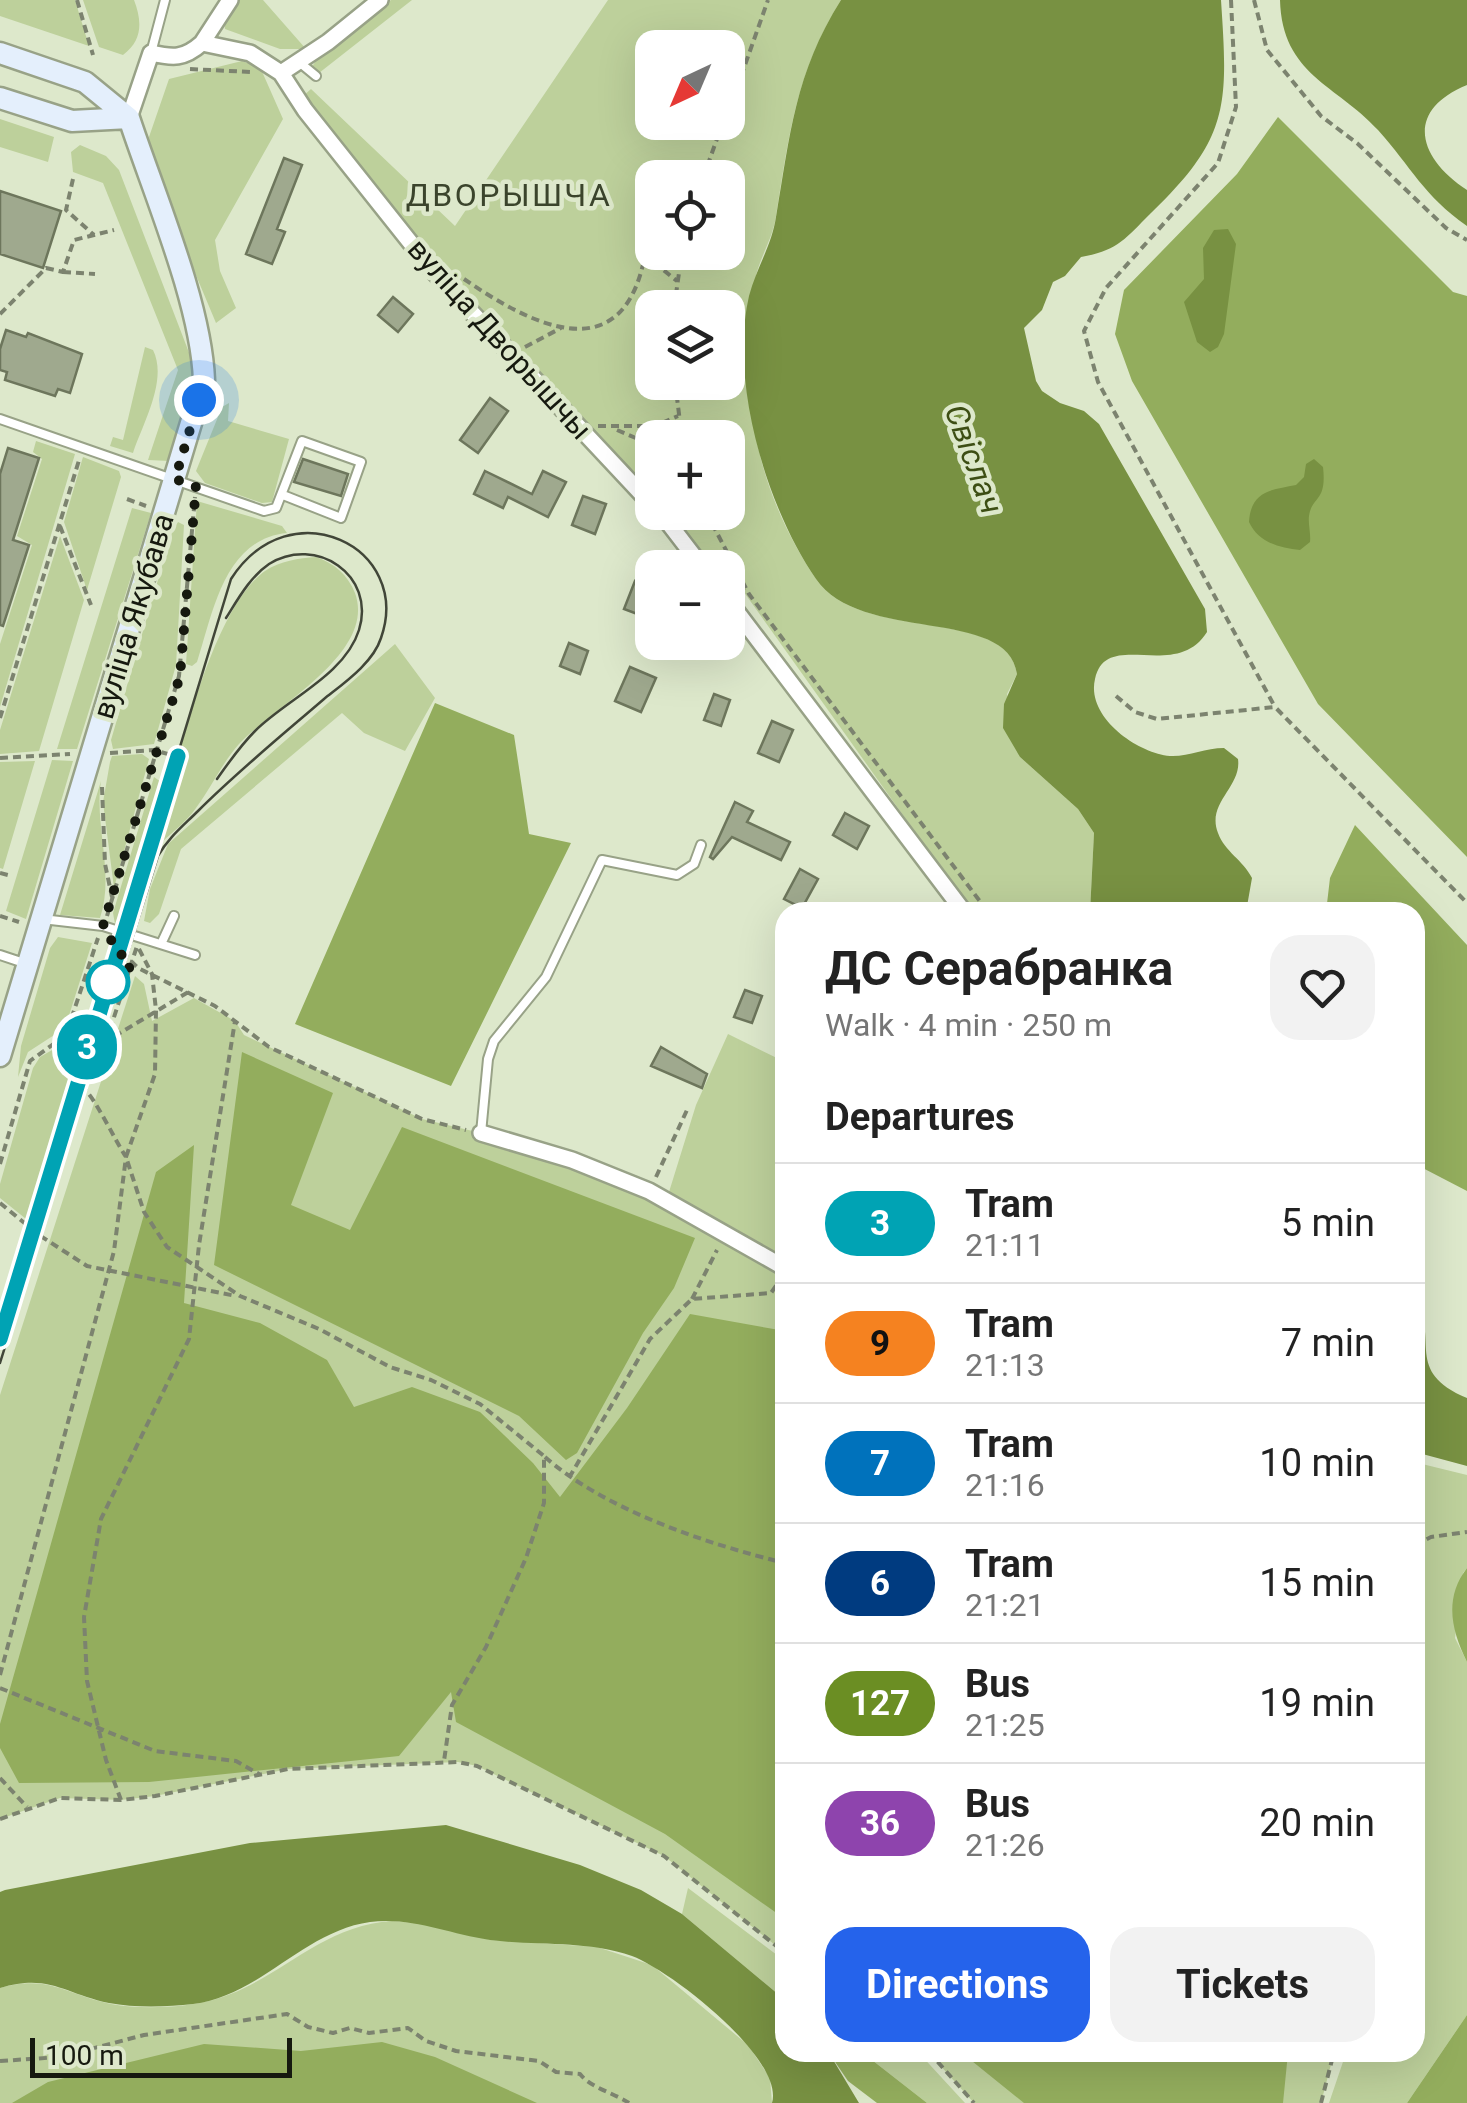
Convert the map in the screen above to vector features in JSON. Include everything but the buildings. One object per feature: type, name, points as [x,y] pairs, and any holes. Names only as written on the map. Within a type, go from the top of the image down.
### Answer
[{"type":"main road","points":[[0,53],[85,82],[129,118]]},
{"type":"main road","points":[[0,98],[72,121],[129,118]]},
{"type":"main road","name":"вуліца Якубава","points":[[0,1056],[204,380],[203,354],[129,118]]},
{"type":"street","points":[[202,43],[230,0]]},
{"type":"street","points":[[281,73],[380,0]]},
{"type":"street","name":"вуліца Дворышчы","points":[[150,53],[172,58],[189,55],[202,43],[250,53],[281,73],[305,110],[433,270],[635,486]]},
{"type":"street","points":[[129,118],[150,53]]},
{"type":"street","points":[[674,530],[689,550]]},
{"type":"street","points":[[745,622],[956,902]]},
{"type":"street","points":[[481,1133],[572,1160],[649,1191],[775,1265]]},
{"type":"lane","points":[[150,53],[165,0]]},
{"type":"lane","points":[[299,62],[316,76]]},
{"type":"lane","points":[[0,419],[264,512],[276,508],[302,441],[361,462],[341,518],[283,494]]},
{"type":"lane","points":[[481,1133],[488,1059],[494,1040],[546,977],[602,860],[677,875],[694,864],[700,845]]},
{"type":"lane","points":[[162,942],[174,916]]},
{"type":"lane","points":[[42,919],[162,942],[195,956]]},
{"type":"lane","points":[[0,955],[28,964]]},
{"type":"path","points":[[77,0],[93,55]]},
{"type":"path","points":[[745,64],[768,0]]},
{"type":"path","points":[[1232,0],[1236,108],[1218,163],[1106,288],[1084,331],[1098,382],[1275,707],[1467,903]]},
{"type":"path","points":[[1254,0],[1267,50],[1320,116],[1358,144],[1446,228],[1467,240]]},
{"type":"path","points":[[183,69],[281,73]]},
{"type":"path","points":[[73,178],[66,210],[94,235]]},
{"type":"path","points":[[63,272],[74,240],[114,230]]},
{"type":"path","points":[[0,314],[46,268],[95,274]]},
{"type":"path","points":[[452,271],[515,310],[580,332],[600,326],[614,315],[634,290],[640,270]]},
{"type":"path","points":[[664,270],[677,280]]},
{"type":"path","points":[[676,290],[679,270]]},
{"type":"path","points":[[512,354],[562,328]]},
{"type":"path","points":[[677,400],[679,420]]},
{"type":"path","points":[[579,424],[613,428],[655,426],[678,416]]},
{"type":"path","points":[[613,428],[635,438]]},
{"type":"path","points":[[0,718],[83,448]]},
{"type":"path","points":[[196,487],[180,676],[154,750],[113,902],[104,930],[99,932],[66,1036],[84,1089],[91,1093],[103,1124],[126,1158],[144,1212],[167,1247],[197,1270],[240,1296],[320,1329],[390,1367],[431,1380],[480,1404],[569,1478],[690,1536],[775,1560]]},
{"type":"path","points":[[59,522],[92,605]]},
{"type":"path","points":[[715,530],[746,588],[981,902]]},
{"type":"path","points":[[1116,696],[1135,712],[1158,719],[1275,707]]},
{"type":"path","points":[[154,750],[178,756]]},
{"type":"path","points":[[0,758],[45,755]]},
{"type":"path","points":[[103,786],[100,802],[105,864],[113,902]]},
{"type":"path","points":[[0,873],[8,875]]},
{"type":"path","points":[[104,930],[122,939]]},
{"type":"path","points":[[104,930],[131,962],[190,991],[269,1047],[422,1119],[481,1133]]},
{"type":"path","points":[[0,1675],[108,1272],[126,1158],[156,1074],[152,974],[137,945],[129,942]]},
{"type":"path","points":[[106,1042],[120,986],[137,945]]},
{"type":"path","points":[[66,1036],[96,1048],[190,991]]},
{"type":"path","points":[[122,1800],[98,1730],[87,1681],[84,1617],[101,1520],[189,1339],[236,1022]]},
{"type":"path","points":[[0,1164],[30,1061],[66,1036]]},
{"type":"path","points":[[649,1191],[687,1110]]},
{"type":"path","points":[[0,1136],[8,1138]]},
{"type":"path","points":[[0,1203],[39,1235],[87,1266],[240,1296]]},
{"type":"path","points":[[569,1478],[650,1340],[692,1299],[724,1235]]},
{"type":"path","points":[[692,1299],[771,1293],[775,1287]]},
{"type":"path","points":[[444,1761],[452,1705],[486,1647],[526,1558],[544,1503],[544,1456]]},
{"type":"path","points":[[1425,1540],[1467,1532]]},
{"type":"path","points":[[0,1688],[155,1751],[236,1761],[260,1774]]},
{"type":"path","points":[[0,1819],[60,1798],[122,1800],[288,1768],[444,1761],[477,1766],[664,1856],[775,1945]]},
{"type":"path","points":[[0,1778],[27,1807]]},
{"type":"path","points":[[0,2061],[60,2057],[144,2035],[287,2014],[308,2026],[333,2033],[350,2028],[370,2032],[408,2028],[426,2041],[456,2052],[539,2061],[556,2072],[580,2074],[587,2084],[630,2103]]},
{"type":"path","points":[[938,2062],[974,2103]]},
{"type":"path","points":[[1321,2103],[1331,2062]]},
{"type":"shaded area","points":[[0,0],[75,0],[89,46],[0,16]]},
{"type":"shaded area","points":[[83,0],[134,0],[139,30],[123,55],[99,47]]},
{"type":"shaded area","points":[[235,0],[263,0],[306,49],[280,49],[225,29],[224,18]]},
{"type":"shaded area","points":[[391,0],[412,0],[319,73],[311,68],[318,58]]},
{"type":"shaded area","points":[[608,0],[841,0],[814,53],[796,105],[774,225],[755,281],[752,409],[761,461],[794,542],[816,579],[837,599],[865,612],[988,639],[1008,653],[1017,674],[1007,694],[1020,757],[1078,809],[1094,833],[1091,902],[965,902],[745,594],[745,550],[698,550],[683,530],[745,530],[745,420],[635,420],[635,476],[436,268],[303,96],[311,89],[455,226]]},
{"type":"shaded area","points":[[242,61],[260,67],[283,119],[215,240],[220,271],[236,308],[216,323],[154,175],[149,137],[169,79]]},
{"type":"shaded area","points":[[1278,117],[1453,292],[1467,296],[1467,857],[1318,704],[1132,381],[1115,334],[1124,290],[1237,174]]},
{"type":"shaded area","points":[[0,119],[54,137],[48,162],[0,147]]},
{"type":"shaded area","points":[[80,145],[106,156],[119,170],[193,363],[196,374],[170,461],[148,460],[178,370],[103,183],[73,172],[71,152]]},
{"type":"shaded area","points":[[145,347],[153,350],[158,375],[133,453],[110,446],[113,437],[123,440]]},
{"type":"shaded area","points":[[229,403],[228,421],[289,439],[272,502],[262,503],[205,483],[196,471],[222,407]]},
{"type":"shaded area","points":[[36,441],[75,454],[0,707],[0,644],[32,545],[17,536],[42,459],[33,452]]},
{"type":"shaded area","points":[[83,457],[119,471],[121,477],[87,590],[64,522]]},
{"type":"shaded area","points":[[197,501],[282,526],[287,533],[266,538],[235,564],[224,581],[197,662],[192,666],[186,664]]},
{"type":"shaded area","points":[[132,508],[151,513],[77,749],[57,749]]},
{"type":"shaded area","points":[[178,522],[184,525],[176,665],[154,744],[113,749],[111,740]]},
{"type":"shaded area","points":[[60,536],[84,600],[39,751],[0,754],[0,730]]},
{"type":"shaded area","points":[[316,557],[340,570],[355,593],[358,615],[351,637],[318,677],[239,744],[185,822],[163,841],[156,839],[197,694],[227,620],[245,591],[265,571],[290,561]]},
{"type":"shaded area","points":[[395,644],[435,698],[405,751],[364,733],[342,713],[181,849],[159,914],[150,923],[144,921],[150,889],[168,844]]},
{"type":"shaded area","points":[[435,703],[514,735],[529,834],[571,843],[451,1086],[295,1024]]},
{"type":"shaded area","points":[[142,754],[149,759],[114,888],[103,802],[110,762],[112,756]]},
{"type":"shaded area","points":[[52,760],[73,761],[26,919],[6,911]]},
{"type":"shaded area","points":[[35,761],[3,869],[0,762]]},
{"type":"shaded area","points":[[154,777],[161,782],[161,796],[122,926],[115,924],[113,913]]},
{"type":"shaded area","points":[[101,781],[106,884],[100,918],[60,915]]},
{"type":"shaded area","points":[[1355,825],[1467,945],[1467,1191],[1425,1169],[1425,902],[1327,902],[1330,878]]},
{"type":"shaded area","points":[[58,937],[92,943],[65,1028],[28,1052],[18,1077],[21,1046],[50,948]]},
{"type":"shaded area","points":[[135,976],[144,984],[152,1021],[194,998],[235,1021],[244,1035],[422,1119],[481,1133],[585,1168],[724,1235],[669,1192],[696,1105],[728,1034],[775,1057],[775,1945],[664,1856],[477,1766],[458,1762],[288,1769],[155,1796],[121,1800],[60,1798],[0,1819],[0,1395]]},
{"type":"shaded area","points":[[66,1042],[76,1073],[31,1223],[0,1198],[0,1184],[33,1068],[40,1057]]},
{"type":"shaded area","points":[[242,1052],[333,1093],[291,1205],[350,1230],[402,1127],[695,1238],[674,1288],[643,1333],[577,1453],[566,1460],[519,1416],[214,1265]]},
{"type":"shaded area","points":[[194,1145],[184,1303],[260,1323],[327,1360],[354,1407],[412,1387],[480,1412],[533,1463],[560,1497],[627,1408],[690,1314],[775,1329],[775,1912],[665,1834],[456,1722],[451,1692],[399,1756],[149,1782],[19,1783],[0,1748],[0,1724],[156,1172]]},
{"type":"shaded area","points":[[1425,1465],[1467,1475],[1467,1568],[1463,1573],[1455,1638],[1467,1662],[1467,2015],[1407,2103],[1329,2103],[1343,2062],[1425,2062]]},
{"type":"shaded area","points":[[1467,1568],[1467,1662],[1452,1614],[1455,1591]]},
{"type":"shaded area","points":[[688,1888],[775,1953],[775,1992],[682,1914]]},
{"type":"shaded area","points":[[392,1921],[428,1924],[491,1940],[597,1947],[652,1965],[748,2045],[770,2078],[772,2103],[0,2103],[0,1988],[32,1983],[133,2007],[193,2004],[229,1995],[340,1934]]},
{"type":"shaded area","points":[[1467,2015],[1467,2103],[1407,2103]]},
{"type":"shaded area","points":[[382,2042],[435,2057],[537,2103],[12,2103],[48,2082],[204,2044],[301,2051]]},
{"type":"shaded area","points":[[835,2062],[875,2062],[927,2103],[877,2103],[848,2081]]},
{"type":"shaded area","points":[[875,2062],[927,2062],[965,2103],[927,2103]]},
{"type":"shaded area","points":[[937,2062],[1332,2062],[1321,2103],[974,2103]]},
{"type":"shaded area","points":[[973,2062],[1287,2062],[1283,2103],[1024,2103]]},
{"type":"water","name":"Свіслач","points":[[841,0],[1221,0],[1223,94],[1209,141],[1196,163],[1127,237],[1103,251],[1081,257],[1065,276],[1053,282],[1042,310],[1024,328],[1036,381],[1042,391],[1060,403],[1084,411],[1099,424],[1205,609],[1207,632],[1194,646],[1178,653],[1113,657],[1102,664],[1095,679],[1098,707],[1117,731],[1143,748],[1170,756],[1224,748],[1238,759],[1235,778],[1220,804],[1216,822],[1221,840],[1252,878],[1248,902],[1091,902],[1094,833],[1078,809],[1020,757],[1003,728],[1004,704],[1017,674],[1008,653],[988,640],[961,631],[865,612],[837,599],[816,579],[798,550],[768,481],[748,405],[745,323],[749,296],[774,227],[796,105],[813,53]]},
{"type":"water","points":[[1280,0],[1467,0],[1467,85],[1434,108],[1426,121],[1425,135],[1437,164],[1467,190],[1467,226],[1428,192],[1378,130],[1301,62],[1290,46]]},
{"type":"water","points":[[1228,229],[1236,244],[1224,334],[1218,347],[1210,352],[1197,342],[1184,302],[1204,279],[1203,248],[1214,230]]},
{"type":"water","points":[[1314,459],[1323,467],[1324,479],[1309,516],[1310,542],[1300,550],[1277,546],[1264,539],[1249,522],[1254,503],[1264,493],[1296,485],[1304,477],[1306,464]]},
{"type":"water","points":[[1425,1328],[1426,1353],[1435,1377],[1467,1398],[1467,1466],[1425,1455]]},
{"type":"water","points":[[446,1825],[580,1865],[641,1890],[682,1914],[775,1992],[775,2062],[834,2062],[859,2103],[772,2103],[771,2085],[761,2063],[721,2018],[696,1997],[632,1956],[579,1945],[490,1940],[416,1924],[370,1922],[324,1937],[240,1989],[193,2004],[119,2005],[32,1983],[0,1988],[0,1892],[250,1843]]},
{"type":"tram line","points":[[0,1339],[231,579],[256,551],[284,537],[313,533],[340,540],[363,555],[379,577],[386,606],[381,638],[372,656],[357,672],[229,782],[176,832],[158,856],[0,1363]]},
{"type":"tram line","points":[[217,779],[255,731],[341,660],[359,630],[362,610],[359,592],[350,577],[323,558],[305,554],[287,556],[262,569],[226,618]]},
{"type":"tram line","name":"3","points":[[0,1339],[178,756]]},
{"type":"district","name":"ДВОРЫШЧА","points":[[509,195]]},
{"type":"route","points":[[108,982],[123,987],[131,962],[118,952],[103,926],[154,750],[180,676],[196,487],[175,479],[199,400]]}]
